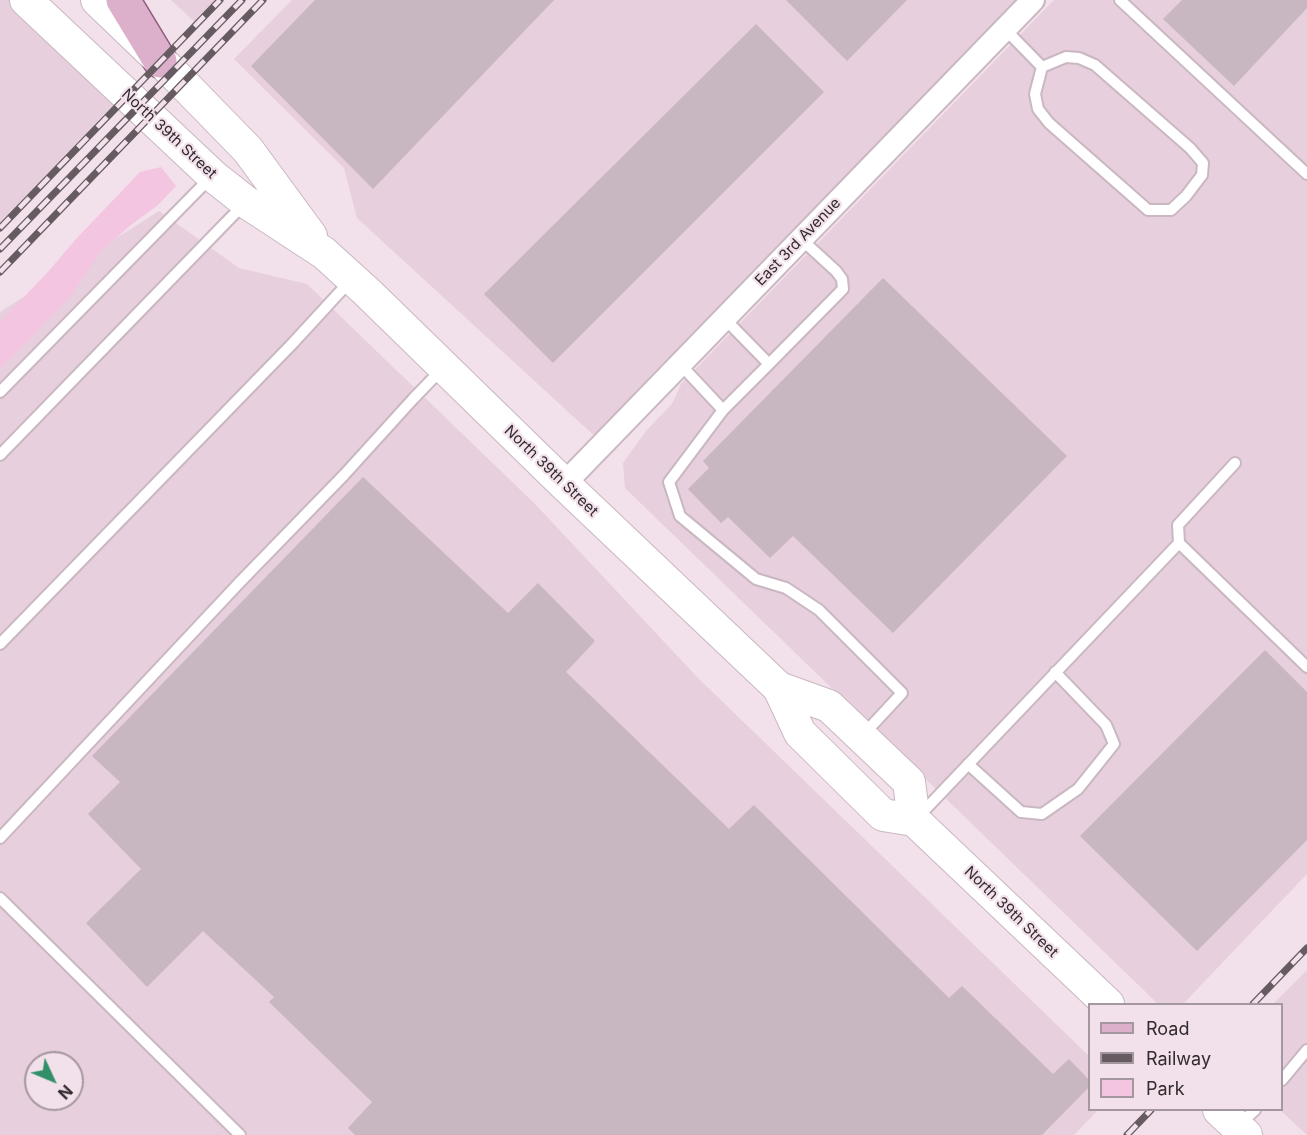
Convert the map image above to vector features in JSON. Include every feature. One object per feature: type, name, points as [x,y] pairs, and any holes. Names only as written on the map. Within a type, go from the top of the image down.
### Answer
[{"type":"main road","name":"North 39th Street","points":[[26,0],[213,176],[246,202],[324,253],[352,279],[779,688],[800,733],[883,815],[914,820],[1106,1003]]},
{"type":"main road","name":"North 39th Street","points":[[97,0],[248,150],[324,253]]},
{"type":"main road","points":[[123,0],[160,61]]},
{"type":"main road","name":"North 39th Street","points":[[779,688],[829,706],[861,736],[909,783],[914,820]]},
{"type":"street","name":"East 3rd Avenue","points":[[564,484],[1033,0]]},
{"type":"lane","points":[[1120,0],[1133,4],[1307,174]]},
{"type":"lane","points":[[1005,29],[1042,67]]},
{"type":"lane","points":[[1066,57],[1079,58],[1095,65],[1190,148],[1203,163],[1203,175],[1171,210],[1148,210],[1049,123],[1038,109],[1035,94],[1042,67],[1066,57]]},
{"type":"lane","points":[[0,392],[213,176]]},
{"type":"lane","points":[[0,455],[246,202]]},
{"type":"lane","points":[[801,239],[836,271],[842,279],[843,289],[723,410],[669,482],[680,516],[756,579],[786,588],[819,610],[902,693],[861,736]]},
{"type":"lane","points":[[0,644],[293,343],[352,279]]},
{"type":"lane","points":[[724,318],[769,364]]},
{"type":"lane","points":[[680,364],[723,410]]},
{"type":"lane","points":[[0,838],[240,582],[344,475],[443,367]]},
{"type":"lane","points":[[1235,463],[1178,525],[1179,543],[1307,667]]},
{"type":"lane","points":[[914,820],[1179,543]]},
{"type":"lane","points":[[968,764],[1021,812],[1042,814],[1078,789],[1114,744],[1106,725],[1055,672]]},
{"type":"lane","points":[[1,900],[240,1135]]},
{"type":"lane","points":[[1283,1078],[1307,1050]]},
{"type":"shaded area","points":[[0,0],[40,0],[116,102],[0,223]]},
{"type":"shaded area","points":[[171,0],[223,0],[199,26]]},
{"type":"shaded area","points":[[292,0],[1029,0],[600,441],[357,218],[344,168],[234,59]]},
{"type":"shaded area","points":[[1054,0],[1307,0],[1307,874],[1184,1003],[1157,1003],[625,488],[623,463],[646,431],[672,404],[681,384]]},
{"type":"shaded area","points":[[159,211],[239,268],[307,284],[535,504],[698,678],[1088,1055],[1088,1111],[1097,1111],[1074,1135],[0,1135],[0,312]]},
{"type":"shaded area","points":[[1307,970],[1307,1135],[1281,1111],[1283,1111],[1283,1003],[1274,1003]]},
{"type":"green space","points":[[161,167],[176,186],[158,205],[101,251],[69,298],[0,369],[0,322],[140,172]]},
{"type":"building","points":[[315,0],[554,0],[373,189],[251,66]]},
{"type":"building","points":[[786,0],[907,0],[847,61]]},
{"type":"building","points":[[1182,0],[1307,0],[1307,8],[1234,86],[1163,19]]},
{"type":"building","points":[[756,24],[824,92],[553,363],[484,294]]},
{"type":"building","points":[[883,278],[1067,456],[893,633],[793,536],[770,558],[728,517],[721,523],[688,489],[709,468],[703,461]]},
{"type":"building","points":[[363,477],[508,613],[538,583],[595,641],[566,672],[729,829],[754,805],[949,998],[962,986],[1053,1074],[1069,1059],[1088,1079],[1088,1088],[1042,1135],[355,1135],[348,1128],[372,1102],[269,1002],[274,997],[203,931],[147,987],[86,923],[141,869],[88,814],[120,782],[92,756]]},
{"type":"building","points":[[1265,650],[1307,692],[1307,840],[1197,951],[1080,836]]},
{"type":"railway","points":[[0,228],[220,0]]},
{"type":"railway","points":[[0,249],[242,0]]},
{"type":"railway","points":[[0,272],[263,0]]},
{"type":"railway","points":[[1254,1003],[1307,948]]},
{"type":"railway","points":[[1127,1135],[1150,1111]]}]
